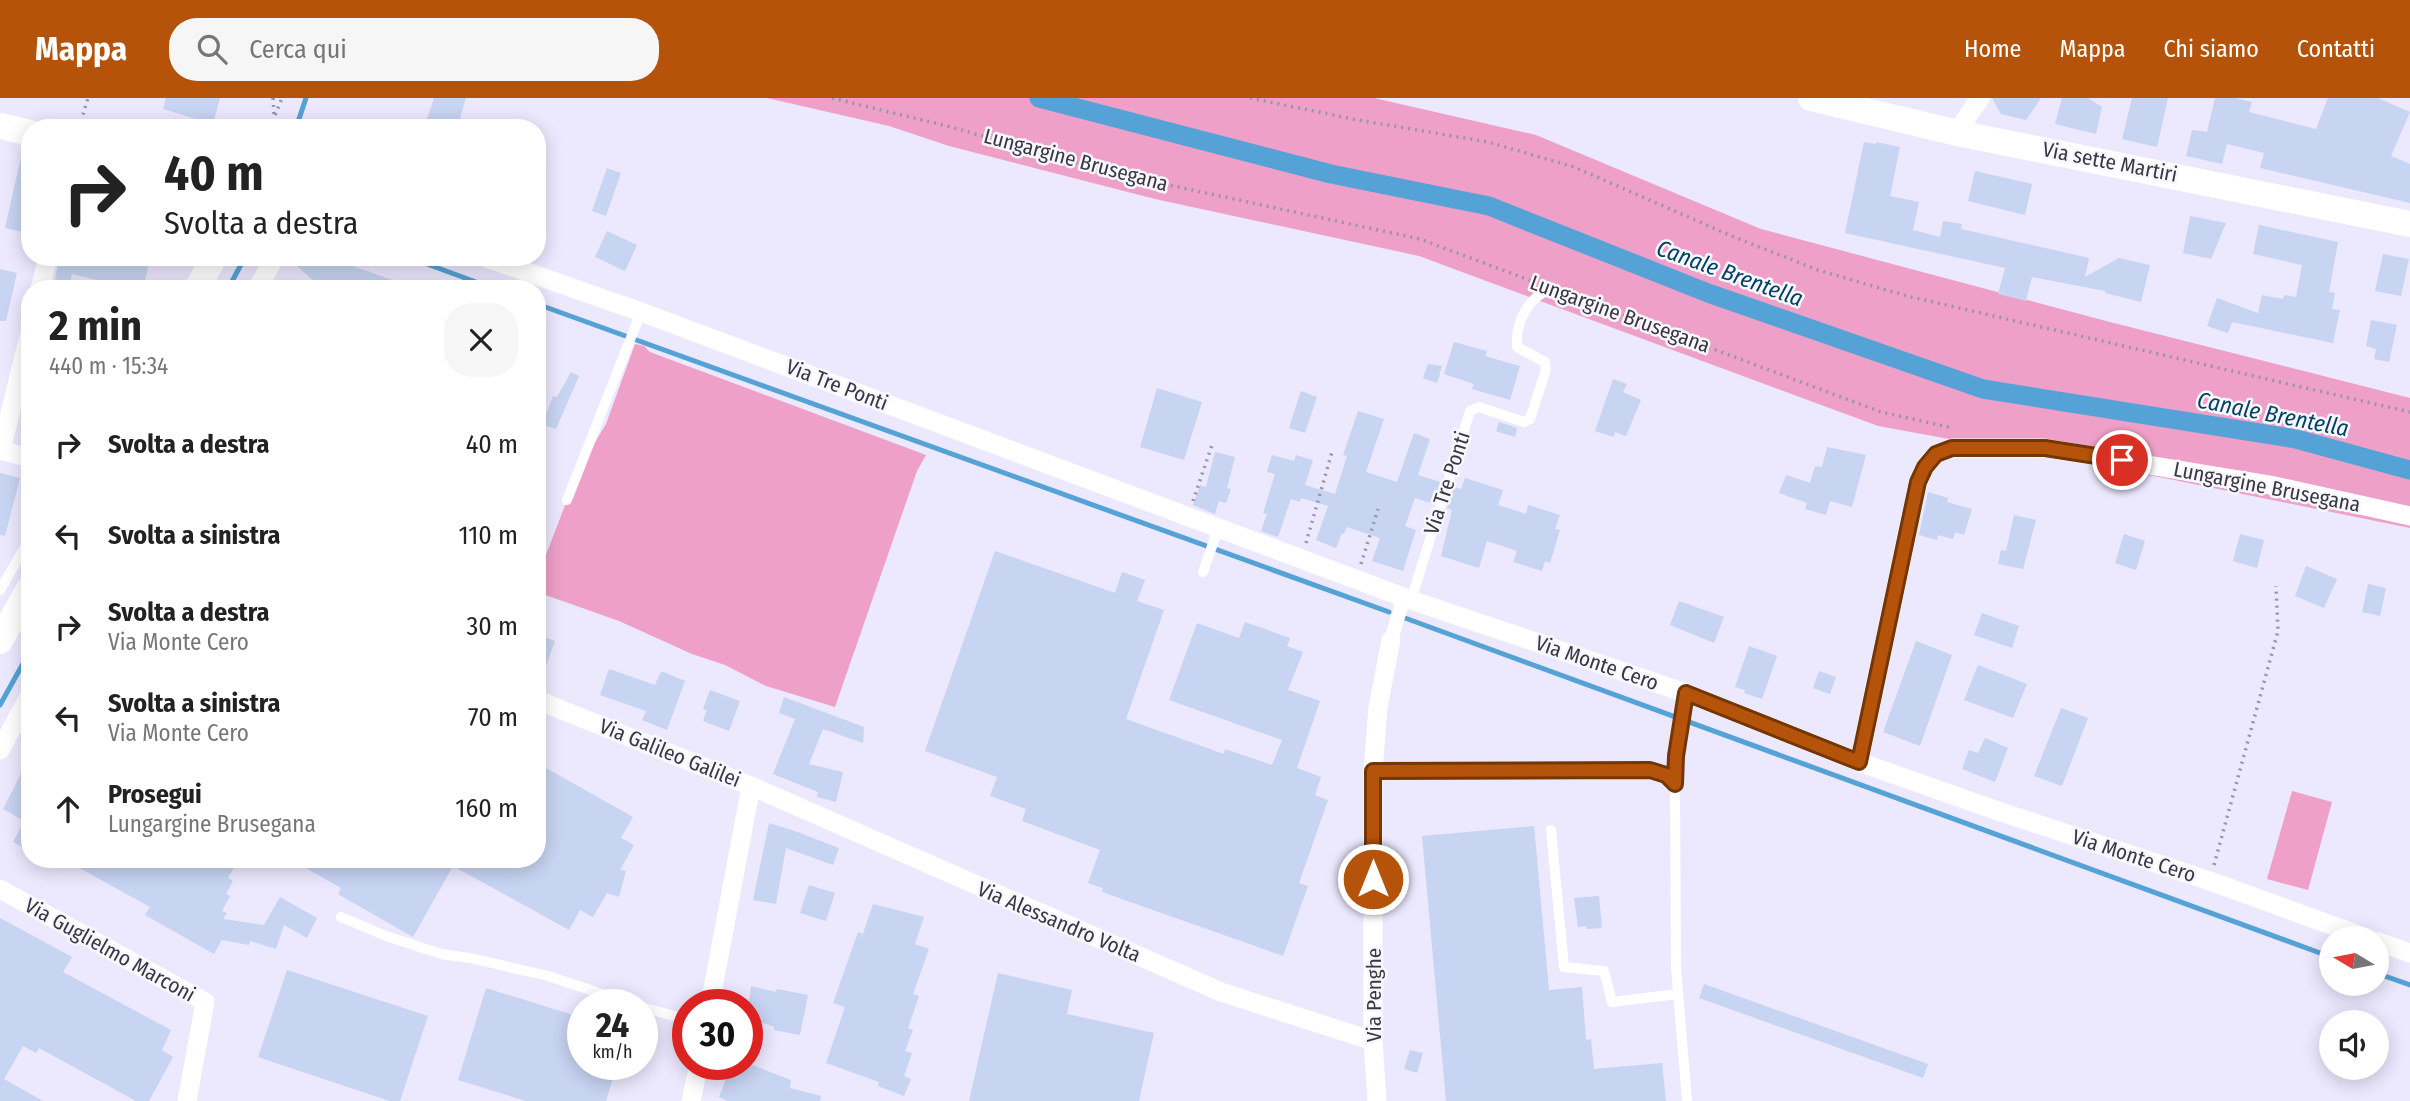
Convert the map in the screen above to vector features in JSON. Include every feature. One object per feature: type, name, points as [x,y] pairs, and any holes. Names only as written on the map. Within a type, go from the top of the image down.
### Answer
[{"type":"main road","name":"Via sette Martiri","points":[[1811,98],[1962,134],[2410,224]]},
{"type":"main road","points":[[0,126],[21,131]]},
{"type":"main road","points":[[0,641],[21,603]]},
{"type":"street","points":[[1962,134],[1963,123],[1980,98]]},
{"type":"street","name":"Via Tre Ponti","points":[[510,266],[641,312],[1408,599]]},
{"type":"street","points":[[21,369],[1,450],[21,456]]},
{"type":"street","name":"Lungargine Brusegana","points":[[1859,762],[1918,482],[1925,467],[1936,454],[1952,448],[2045,448],[2270,485],[2410,516]]},
{"type":"street","name":"Via Penghe","points":[[1377,1101],[1373,1041],[1373,771],[1378,708],[1391,640],[1408,599]]},
{"type":"street","name":"Via Monte Cero","points":[[1408,599],[1859,762],[2334,926]]},
{"type":"street","name":"Via Galileo Galilei","points":[[546,704],[751,786],[713,989]]},
{"type":"street","points":[[0,750],[21,712]]},
{"type":"street","name":"Via Alessandro Volta","points":[[751,786],[1221,992],[1373,1041]]},
{"type":"street","name":"Via Guglielmo Marconi","points":[[0,890],[205,1002],[187,1101]]},
{"type":"street","points":[[2389,946],[2410,954]]},
{"type":"street","points":[[691,1101],[696,1080]]},
{"type":"lane","name":"Via Tre Ponti","points":[[1408,599],[1470,411],[1479,407],[1524,422],[1530,419],[1546,370],[1545,362],[1517,347],[1516,336],[1529,303],[1542,291],[1554,289]]},
{"type":"lane","points":[[567,500],[641,312]]},
{"type":"lane","points":[[1203,572],[1217,529]]},
{"type":"lane","points":[[0,590],[21,554]]},
{"type":"lane","points":[[1685,699],[1678,737],[1675,784],[1678,994],[1687,1101]]},
{"type":"lane","points":[[1373,771],[1650,770],[1666,775],[1675,784]]},
{"type":"lane","points":[[1551,830],[1564,967],[1604,971],[1612,1002],[1678,994]]},
{"type":"lane","points":[[341,917],[386,936],[441,954],[548,976],[587,989]]},
{"type":"path","points":[[82,119],[88,98]]},
{"type":"path","points":[[273,98],[275,116]]},
{"type":"path","points":[[274,119],[282,98]]},
{"type":"path","name":"Lungargine Brusegana","points":[[832,98],[943,125],[1127,176],[1420,239],[1881,412],[1957,429]]},
{"type":"path","points":[[1251,98],[1488,142],[1574,167],[1734,237],[1818,270],[1907,296],[2410,412]]},
{"type":"path","points":[[1188,516],[1213,442]]},
{"type":"path","points":[[1301,559],[1332,452]]},
{"type":"path","points":[[1356,579],[1378,509]]},
{"type":"path","name":"Via Monte Cero","points":[[2210,881],[2278,631],[2276,586]]},
{"type":"shaded area","points":[[767,98],[1374,98],[1536,135],[1761,229],[2410,398],[2410,528],[2169,479],[1878,426],[1419,256],[1155,199],[949,146],[889,126]]},
{"type":"shaded area","points":[[635,344],[644,346],[650,352],[926,455],[917,471],[835,707],[766,686],[725,665],[692,654],[619,621],[546,595],[546,555],[579,469],[606,424]]},
{"type":"shaded area","points":[[2292,791],[2332,802],[2308,890],[2267,879]]},
{"type":"building","points":[[166,98],[220,98],[214,119],[196,119],[163,109]]},
{"type":"building","points":[[434,98],[466,98],[460,119],[427,119]]},
{"type":"building","points":[[1992,98],[2041,98],[2026,120],[2001,114]]},
{"type":"building","points":[[2062,98],[2088,98],[2102,107],[2096,134],[2055,124]]},
{"type":"building","points":[[2132,98],[2168,98],[2157,147],[2122,139]]},
{"type":"building","points":[[2215,98],[2235,98],[2252,102],[2249,112],[2316,129],[2328,98],[2378,98],[2410,112],[2391,156],[2410,164],[2410,203],[2260,168],[2264,153],[2227,144],[2222,164],[2186,156],[2192,130],[2207,132]]},
{"type":"building","points":[[1864,142],[1900,147],[1890,196],[1919,202],[1913,230],[1940,237],[1943,221],[1962,224],[1961,229],[2089,258],[2085,277],[2119,258],[2150,265],[2141,302],[2105,291],[2032,277],[2026,301],[1998,294],[2005,268],[1845,233]]},
{"type":"building","points":[[21,157],[21,232],[5,228]]},
{"type":"building","points":[[607,168],[621,173],[606,216],[592,211]]},
{"type":"building","points":[[1975,171],[2032,184],[2025,215],[1968,201]]},
{"type":"building","points":[[2190,216],[2226,223],[2211,259],[2183,253]]},
{"type":"building","points":[[2259,225],[2338,242],[2329,292],[2335,293],[2332,309],[2340,310],[2333,343],[2232,322],[2228,333],[2207,326],[2217,298],[2258,313],[2262,295],[2283,299],[2284,295],[2296,297],[2302,265],[2253,254]]},
{"type":"building","points":[[607,231],[637,245],[625,271],[595,257]]},
{"type":"building","points":[[2383,254],[2409,259],[2401,296],[2375,291]]},
{"type":"building","points":[[58,266],[148,266],[145,280],[96,280],[72,274],[71,280],[55,279]]},
{"type":"building","points":[[297,266],[352,266],[393,280],[312,280]]},
{"type":"building","points":[[0,269],[17,273],[6,321],[0,321]]},
{"type":"building","points":[[2371,320],[2397,325],[2389,362],[2374,359],[2376,349],[2366,346]]},
{"type":"building","points":[[1454,342],[1487,351],[1485,356],[1520,366],[1510,400],[1472,389],[1474,384],[1444,374]]},
{"type":"building","points":[[1428,364],[1442,366],[1437,383],[1423,378]]},
{"type":"building","points":[[571,372],[579,376],[556,429],[546,425],[546,414],[553,396],[557,397]]},
{"type":"building","points":[[1613,379],[1627,384],[1623,392],[1641,400],[1626,436],[1615,432],[1614,437],[1595,431]]},
{"type":"building","points":[[1157,388],[1202,402],[1184,460],[1140,447]]},
{"type":"building","points":[[1301,391],[1317,397],[1305,433],[1289,428]]},
{"type":"building","points":[[1358,411],[1384,419],[1366,472],[1397,482],[1414,433],[1430,439],[1418,475],[1440,482],[1433,504],[1415,498],[1405,526],[1416,530],[1403,571],[1372,561],[1380,538],[1347,527],[1336,548],[1316,540],[1328,506],[1301,498],[1300,502],[1291,499],[1278,537],[1261,531],[1267,514],[1263,513],[1275,474],[1267,472],[1272,455],[1294,461],[1296,455],[1313,460],[1305,485],[1335,494],[1347,456],[1343,455]]},
{"type":"building","points":[[1499,422],[1517,428],[1515,437],[1496,431]]},
{"type":"building","points":[[1827,447],[1866,455],[1852,507],[1830,501],[1826,515],[1805,509],[1807,503],[1779,493],[1786,475],[1810,483],[1815,466],[1822,467]]},
{"type":"building","points":[[1215,452],[1235,457],[1227,488],[1231,489],[1226,503],[1219,501],[1215,514],[1193,505],[1200,485],[1206,487]]},
{"type":"building","points":[[0,473],[20,478],[5,536],[0,535]]},
{"type":"building","points":[[1465,478],[1503,490],[1498,505],[1526,514],[1528,505],[1560,515],[1555,529],[1560,530],[1550,563],[1545,561],[1542,571],[1513,562],[1517,551],[1487,541],[1479,568],[1441,556],[1452,510],[1447,508],[1454,487],[1461,489]]},
{"type":"building","points":[[1928,492],[1948,498],[1947,502],[1972,509],[1964,535],[1955,532],[1953,539],[1938,535],[1937,540],[1919,535]]},
{"type":"building","points":[[2014,515],[2036,520],[2023,569],[1998,564],[2001,550],[2006,551]]},
{"type":"building","points":[[2124,534],[2145,541],[2136,570],[2115,563]]},
{"type":"building","points":[[2240,534],[2264,540],[2257,568],[2233,561]]},
{"type":"building","points":[[995,551],[1115,593],[1122,572],[1145,580],[1137,601],[1164,610],[1126,719],[1224,754],[1225,749],[1272,765],[1282,740],[1169,700],[1197,623],[1239,638],[1245,622],[1290,638],[1287,646],[1303,652],[1288,690],[1320,701],[1297,768],[1321,777],[1315,795],[1328,800],[1299,883],[1308,886],[1283,956],[1102,892],[1103,888],[1088,883],[1100,850],[1022,821],[1026,809],[990,796],[997,777],[925,751]]},
{"type":"building","points":[[2306,566],[2337,579],[2324,608],[2295,596]]},
{"type":"building","points":[[2368,584],[2386,588],[2380,616],[2362,612]]},
{"type":"building","points":[[1679,601],[1724,617],[1714,643],[1670,625]]},
{"type":"building","points":[[1982,613],[2019,626],[2012,648],[1974,635]]},
{"type":"building","points":[[546,638],[555,641],[546,666]]},
{"type":"building","points":[[1916,641],[1952,655],[1920,746],[1883,732]]},
{"type":"building","points":[[1749,646],[1777,656],[1762,699],[1735,687]]},
{"type":"building","points":[[1978,665],[2027,684],[2013,718],[1964,700]]},
{"type":"building","points":[[609,669],[655,685],[661,671],[685,681],[667,730],[642,720],[646,711],[600,695]]},
{"type":"building","points":[[1819,671],[1836,677],[1830,694],[1813,688]]},
{"type":"building","points":[[710,690],[740,701],[729,731],[703,721],[707,710],[703,709]]},
{"type":"building","points":[[784,697],[864,727],[863,743],[823,729],[809,764],[843,772],[836,802],[817,797],[818,792],[773,774],[795,719],[779,713]]},
{"type":"building","points":[[2061,708],[2088,718],[2062,786],[2034,776]]},
{"type":"building","points":[[1985,738],[2008,748],[1995,782],[1962,769],[1969,750],[1978,753]]},
{"type":"building","points":[[546,768],[633,817],[621,838],[634,845],[620,870],[626,871],[619,897],[607,893],[593,917],[580,910],[569,930],[457,868],[546,868]]},
{"type":"building","points":[[21,774],[21,819],[3,809]]},
{"type":"building","points":[[769,823],[839,848],[833,865],[786,848],[776,904],[753,900]]},
{"type":"building","points":[[1534,826],[1549,990],[1582,987],[1586,1040],[1591,1039],[1594,1069],[1662,1063],[1666,1101],[1446,1101],[1422,836]]},
{"type":"building","points":[[21,827],[21,846],[13,842]]},
{"type":"building","points":[[79,868],[234,868],[228,878],[233,881],[226,894],[230,896],[222,911],[227,913],[223,919],[264,925],[280,897],[317,918],[307,938],[284,925],[276,949],[250,941],[249,945],[222,940],[214,954],[145,915],[150,907]]},
{"type":"building","points":[[306,868],[452,868],[413,937],[338,894],[341,888]]},
{"type":"building","points":[[809,885],[835,893],[826,921],[800,913]]},
{"type":"building","points":[[1599,896],[1602,928],[1578,927],[1574,898]]},
{"type":"building","points":[[873,904],[924,917],[915,944],[929,949],[913,994],[919,996],[908,1028],[913,1030],[905,1051],[912,1053],[904,1076],[911,1079],[904,1096],[878,1086],[879,1082],[826,1063],[845,1007],[833,1003],[858,932],[863,934]]},
{"type":"building","points":[[0,918],[72,957],[63,972],[171,1030],[162,1050],[173,1057],[149,1101],[136,1101],[39,1048],[36,1053],[23,1046],[4,1079],[43,1101],[0,1101]]},
{"type":"building","points":[[287,970],[428,1016],[400,1101],[390,1101],[258,1057]]},
{"type":"building","points":[[998,973],[1072,990],[1067,1014],[1154,1033],[1139,1101],[969,1101]]},
{"type":"building","points":[[1704,984],[1928,1064],[1923,1078],[1699,998]]},
{"type":"building","points":[[751,986],[808,995],[800,1035],[774,1030],[774,1027],[763,1023],[763,989],[751,989]]},
{"type":"building","points":[[486,988],[567,1013],[567,1080],[612,1080],[606,1101],[526,1101],[458,1080]]},
{"type":"building","points":[[1410,1050],[1423,1053],[1417,1073],[1404,1069]]},
{"type":"building","points":[[763,1069],[791,1080],[790,1088],[821,1096],[820,1101],[728,1101],[719,1097],[726,1080],[763,1080]]},
{"type":"waterway","points":[[299,119],[306,98]]},
{"type":"waterway","name":"Canale Brentella","points":[[1039,98],[1331,174],[1489,206],[1708,293],[1983,389],[2296,439],[2410,470]]},
{"type":"waterway","points":[[233,280],[240,266]]},
{"type":"waterway","points":[[432,266],[471,280]]},
{"type":"waterway","points":[[546,307],[1389,612]]},
{"type":"waterway","points":[[1405,618],[2319,953]]},
{"type":"waterway","points":[[0,705],[21,667]]},
{"type":"waterway","points":[[2389,978],[2410,985]]},
{"type":"route","points":[[1373,879],[1373,771],[1650,770],[1666,775],[1675,784],[1678,737],[1686,693],[1859,762],[1918,482],[1925,467],[1936,454],[1952,448],[2045,448],[2122,460]]}]
